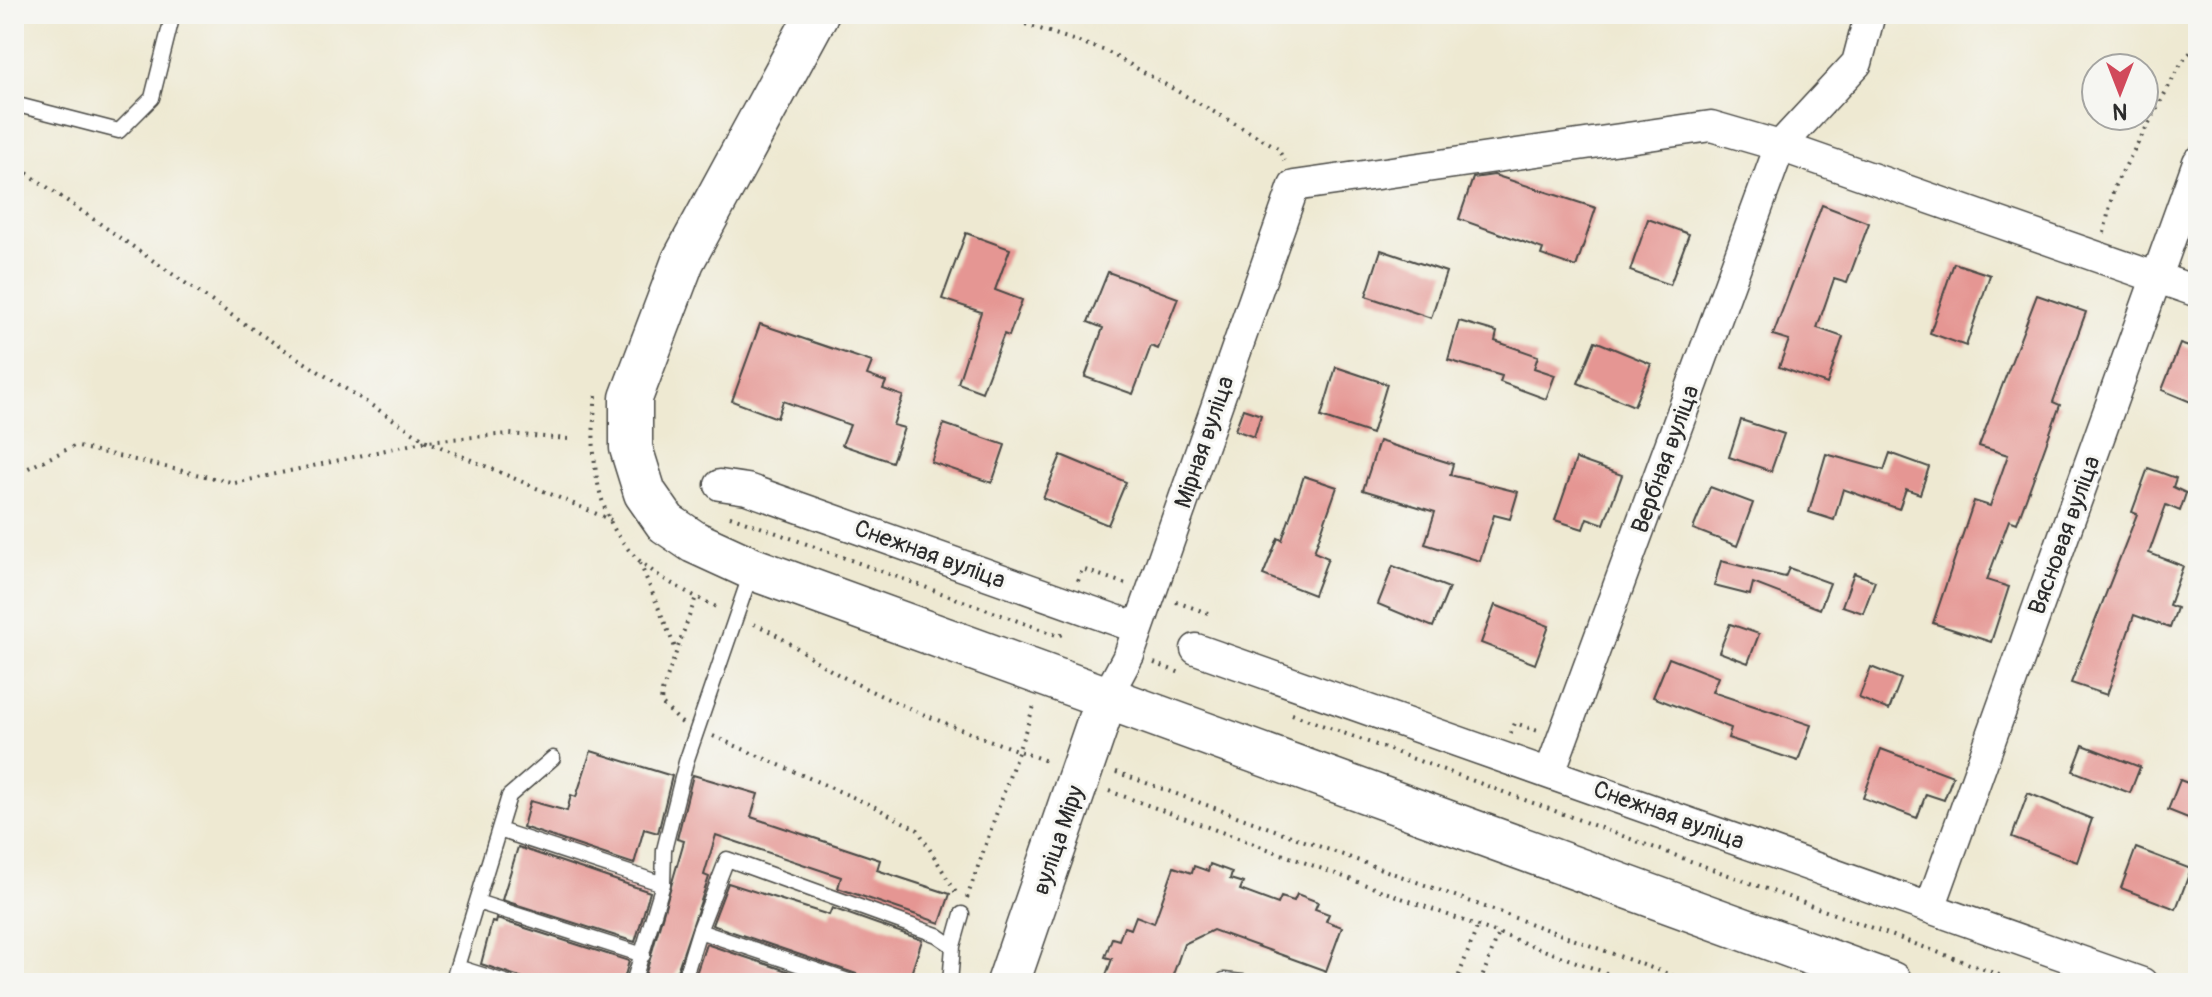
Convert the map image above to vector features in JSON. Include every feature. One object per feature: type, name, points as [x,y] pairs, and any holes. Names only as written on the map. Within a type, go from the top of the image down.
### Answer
[{"type":"main road","points":[[817,14],[683,261],[631,398],[631,448],[645,493],[666,523],[694,542],[753,569],[1891,983]]},
{"type":"main road","name":"вуліца Міру","points":[[1008,983],[1107,696]]},
{"type":"street","points":[[1780,146],[1857,63],[1870,14]]},
{"type":"street","points":[[1294,186],[1711,126],[1780,146],[2198,292]]},
{"type":"street","name":"Вербная вуліца","points":[[1550,772],[1780,146]]},
{"type":"street","name":"Вясновая вуліца","points":[[1930,908],[2198,162]]},
{"type":"street","name":"Мірная вуліца","points":[[1107,696],[1134,641],[1294,186]]},
{"type":"street","name":"Снежная вуліца","points":[[720,485],[747,489],[1070,604],[1134,641]]},
{"type":"street","name":"Снежная вуліца","points":[[1191,662],[1550,772],[2142,983]]},
{"type":"lane","points":[[14,104],[119,131],[152,98],[173,14]]},
{"type":"lane","points":[[633,983],[663,884],[664,850],[697,729],[753,569]]},
{"type":"lane","points":[[452,983],[509,796],[553,758]]},
{"type":"lane","points":[[499,830],[663,884]]},
{"type":"lane","points":[[683,983],[727,859],[937,935],[953,946]]},
{"type":"lane","points":[[477,902],[643,955]]},
{"type":"lane","points":[[950,983],[953,946],[962,914]]},
{"type":"lane","points":[[699,931],[854,983]]},
{"type":"lane","points":[[457,967],[508,983]]},
{"type":"lane","points":[[1222,983],[1224,980],[1251,983]]},
{"type":"path","points":[[995,14],[1106,51],[1278,148],[1294,186]]},
{"type":"path","points":[[2099,257],[2114,187],[2182,62],[2198,44]]},
{"type":"path","points":[[14,164],[240,321],[427,441],[611,520]]},
{"type":"path","points":[[596,392],[591,439],[598,487],[611,520],[639,561],[676,650]]},
{"type":"path","points":[[14,475],[74,446],[235,483],[427,441],[509,434],[568,439]]},
{"type":"path","points":[[639,561],[696,597],[780,634],[846,679],[1018,751],[1081,773]]},
{"type":"path","points":[[962,914],[1082,569],[1140,589]]},
{"type":"path","points":[[696,597],[661,703],[676,720],[873,806],[918,830],[958,895],[962,914]]},
{"type":"path","points":[[1173,600],[1208,613]]},
{"type":"path","points":[[1059,636],[1067,631],[1080,636]]},
{"type":"path","points":[[1134,641],[1191,662]]},
{"type":"path","points":[[1288,713],[2021,983]]},
{"type":"path","points":[[1634,983],[1105,789],[1112,771],[1693,983]]},
{"type":"path","points":[[1456,983],[1478,925]]},
{"type":"path","points":[[1480,983],[1499,933]]},
{"type":"building","points":[[1494,175],[1596,208],[1576,267],[1541,255],[1543,249],[1459,219],[1473,178]]},
{"type":"building","points":[[1822,205],[1869,223],[1847,283],[1834,279],[1817,328],[1843,337],[1827,384],[1779,367],[1789,340],[1773,335]]},
{"type":"building","points":[[1648,219],[1689,234],[1670,285],[1630,271]]},
{"type":"building","points":[[966,233],[1010,249],[995,290],[1022,300],[1009,336],[1004,334],[982,392],[958,383],[981,312],[942,299]]},
{"type":"building","points":[[1381,250],[1446,272],[1431,318],[1366,296]]},
{"type":"building","points":[[1954,263],[1990,275],[1966,346],[1930,333]]},
{"type":"building","points":[[1108,272],[1178,298],[1158,349],[1151,346],[1133,394],[1085,377],[1103,328],[1088,322]]},
{"type":"building","points":[[2037,295],[2086,312],[2053,402],[2060,405],[2017,523],[2009,520],[1987,580],[2009,587],[1991,642],[1933,623],[1974,501],[1990,506],[2008,455],[1979,446]]},
{"type":"building","points":[[1459,321],[1497,332],[1495,341],[1538,356],[1534,368],[1555,375],[1546,399],[1500,382],[1502,376],[1448,360]]},
{"type":"building","points":[[760,324],[872,362],[867,375],[886,382],[883,389],[903,396],[893,425],[904,428],[892,462],[842,445],[850,425],[783,401],[777,418],[732,401]]},
{"type":"building","points":[[1595,341],[1651,364],[1634,406],[1578,383]]},
{"type":"building","points":[[2180,344],[2198,350],[2198,405],[2162,390]]},
{"type":"building","points":[[1336,367],[1387,384],[1372,434],[1321,417]]},
{"type":"building","points":[[1243,409],[1261,415],[1254,437],[1235,430]]},
{"type":"building","points":[[1741,420],[1784,434],[1771,471],[1729,457]]},
{"type":"building","points":[[944,424],[1005,445],[992,483],[931,462]]},
{"type":"building","points":[[1379,441],[1453,464],[1450,475],[1518,492],[1510,519],[1494,515],[1480,561],[1425,544],[1435,512],[1363,490]]},
{"type":"building","points":[[1890,453],[1929,467],[1920,494],[1906,489],[1899,509],[1843,489],[1834,520],[1809,512],[1826,454],[1884,470]]},
{"type":"building","points":[[1061,455],[1126,482],[1108,525],[1043,498]]},
{"type":"building","points":[[1576,459],[1622,475],[1604,524],[1587,518],[1583,529],[1555,520]]},
{"type":"building","points":[[2148,468],[2176,478],[2173,487],[2186,493],[2180,511],[2166,505],[2149,553],[2183,566],[2169,605],[2177,608],[2170,628],[2134,615],[2107,695],[2071,683],[2137,514],[2132,512]]},
{"type":"building","points":[[1304,476],[1337,487],[1314,552],[1328,558],[1314,595],[1263,575],[1278,538],[1282,540]]},
{"type":"building","points":[[1710,487],[1753,503],[1737,546],[1693,529]]},
{"type":"building","points":[[1721,561],[1785,577],[1789,568],[1830,583],[1820,609],[1753,583],[1750,595],[1714,586]]},
{"type":"building","points":[[1393,566],[1449,588],[1433,627],[1378,604]]},
{"type":"building","points":[[1854,573],[1875,581],[1863,613],[1842,606]]},
{"type":"building","points":[[1495,605],[1549,626],[1535,664],[1481,643]]},
{"type":"building","points":[[1730,624],[1759,634],[1748,663],[1719,652]]},
{"type":"building","points":[[1669,658],[1718,677],[1712,692],[1811,725],[1798,761],[1728,738],[1731,728],[1653,697]]},
{"type":"building","points":[[1871,667],[1901,679],[1889,710],[1859,698]]},
{"type":"building","points":[[2083,745],[2140,767],[2130,793],[2073,771]]},
{"type":"building","points":[[1881,749],[1953,776],[1944,800],[1926,794],[1917,818],[1863,798]]},
{"type":"building","points":[[591,751],[672,776],[658,833],[644,829],[634,864],[523,827],[530,801],[567,811],[571,795],[576,797]]},
{"type":"building","points":[[693,775],[758,794],[751,817],[880,860],[877,870],[950,894],[940,923],[838,888],[841,877],[716,835],[704,875],[709,877],[673,983],[643,983],[684,841],[677,839]]},
{"type":"building","points":[[2180,780],[2198,787],[2198,822],[2168,810]]},
{"type":"building","points":[[2028,793],[2092,819],[2077,862],[2012,837]]},
{"type":"building","points":[[518,847],[650,892],[635,942],[502,900]]},
{"type":"building","points":[[2136,848],[2191,869],[2176,909],[2121,888]]},
{"type":"building","points":[[1210,864],[1232,872],[1230,879],[1243,883],[1240,890],[1278,904],[1281,897],[1294,901],[1297,894],[1318,902],[1315,909],[1329,914],[1326,921],[1342,927],[1326,971],[1213,930],[1184,944],[1170,983],[1112,983],[1114,978],[1106,975],[1112,959],[1105,957],[1112,938],[1119,940],[1124,927],[1131,929],[1136,916],[1154,923],[1174,867],[1192,873],[1194,866],[1208,871]]},
{"type":"building","points":[[728,883],[829,915],[832,908],[922,940],[908,983],[864,983],[857,974],[712,925]]},
{"type":"building","points":[[497,919],[629,961],[623,983],[538,983],[481,964],[492,922],[496,923]]},
{"type":"building","points":[[706,944],[823,983],[693,983]]}]
